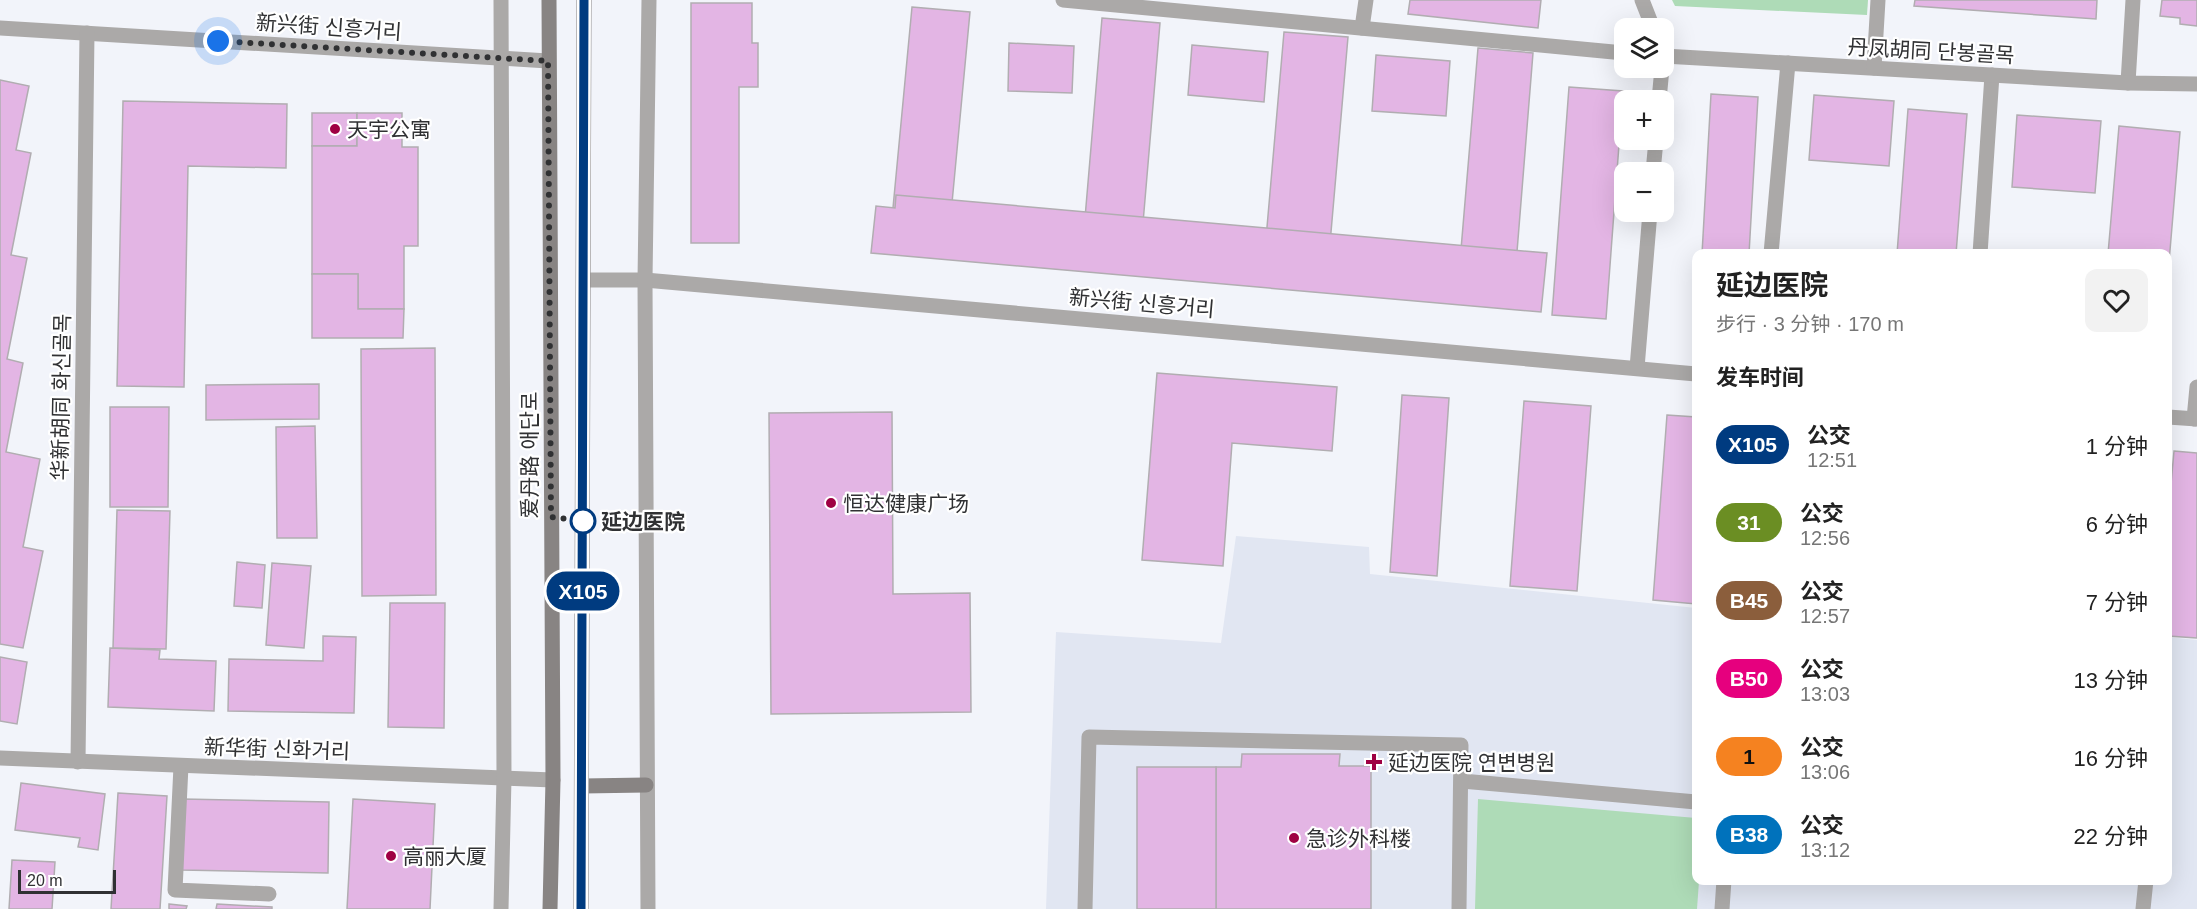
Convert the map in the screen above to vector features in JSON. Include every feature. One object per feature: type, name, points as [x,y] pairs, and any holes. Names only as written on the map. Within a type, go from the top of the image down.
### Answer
[{"type":"main road","name":"爱丹路 애단로","points":[[549,0],[553,780],[550,909]]},
{"type":"main road","points":[[581,909],[584,0]]},
{"type":"main road","points":[[583,786],[646,785]]},
{"type":"street","name":"爱丹路 애단로","points":[[501,0],[504,778],[501,909]]},
{"type":"street","points":[[648,909],[645,280],[649,0]]},
{"type":"street","points":[[1064,0],[1614,52]]},
{"type":"street","points":[[1362,28],[1366,0]]},
{"type":"street","points":[[1642,0],[1649,18]]},
{"type":"street","points":[[1874,68],[1878,0]]},
{"type":"street","points":[[2128,83],[2133,0]]},
{"type":"street","name":"新兴街 신흥거리","points":[[0,28],[548,61]]},
{"type":"street","name":"华新胡同 화신골목","points":[[78,762],[87,33]]},
{"type":"street","name":"丹凤胡同 단봉골목","points":[[1674,57],[2128,83],[2197,84]]},
{"type":"street","points":[[1771,249],[1788,63]]},
{"type":"street","points":[[1980,249],[1992,75]]},
{"type":"street","points":[[1637,368],[1649,222]]},
{"type":"street","name":"新兴街 신흥거리","points":[[584,280],[645,280],[1692,374]]},
{"type":"street","points":[[2172,417],[2196,419],[2197,387]]},
{"type":"street","points":[[1084,909],[1089,736],[1461,745],[1459,909]]},
{"type":"street","name":"新华街 신화거리","points":[[0,758],[553,780]]},
{"type":"street","points":[[182,766],[175,890],[269,894]]},
{"type":"street","points":[[1462,781],[1692,802]]},
{"type":"street","points":[[1722,909],[1724,885]]},
{"type":"street","points":[[2143,909],[2145,885]]},
{"type":"shaded area","name":"延边医院 연변병원","points":[[1236,536],[1369,547],[1370,574],[1692,608],[1692,885],[2172,885],[2172,637],[2197,640],[2197,909],[1046,909],[1056,632],[1221,643]]},
{"type":"green space","points":[[1672,0],[1868,0],[1867,15],[1675,6]]},
{"type":"green space","points":[[1478,799],[1692,818],[1692,885],[1699,885],[1697,909],[1475,909]]},
{"type":"building","points":[[1410,0],[1541,0],[1538,28],[1408,14]]},
{"type":"building","points":[[1915,0],[2097,0],[2096,19],[1914,6]]},
{"type":"building","points":[[2162,0],[2197,0],[2197,26],[2180,24],[2180,18],[2160,16]]},
{"type":"building","points":[[691,3],[752,3],[752,43],[758,43],[758,87],[739,87],[739,243],[691,243]]},
{"type":"building","points":[[912,7],[970,12],[947,256],[889,250]]},
{"type":"building","points":[[1102,18],[1160,23],[1139,270],[1081,265]]},
{"type":"building","points":[[1284,32],[1348,37],[1327,278],[1263,273]]},
{"type":"building","points":[[1009,43],[1074,46],[1072,93],[1008,91]]},
{"type":"building","points":[[1192,45],[1268,52],[1264,102],[1188,95]]},
{"type":"building","points":[[1478,48],[1533,53],[1514,289],[1458,285]]},
{"type":"building","points":[[1376,55],[1450,61],[1446,116],[1372,111]]},
{"type":"building","points":[[0,80],[29,86],[16,150],[31,153],[11,255],[27,258],[7,359],[23,363],[6,452],[40,459],[23,547],[43,551],[23,648],[0,644]]},
{"type":"building","points":[[1569,87],[1614,90],[1614,150],[1619,150],[1618,162],[1614,162],[1614,212],[1606,319],[1552,315]]},
{"type":"building","points":[[1711,94],[1758,97],[1749,249],[1702,249]]},
{"type":"building","points":[[1814,95],[1894,101],[1889,166],[1809,160]]},
{"type":"building","points":[[123,101],[287,104],[286,168],[188,166],[184,387],[117,386]]},
{"type":"building","points":[[1908,109],[1967,114],[1956,249],[1897,249]]},
{"type":"building","name":"天宇公寓","points":[[312,113],[357,113],[357,146],[312,146]]},
{"type":"building","points":[[357,113],[402,113],[402,147],[418,147],[418,246],[404,246],[404,309],[358,309],[358,274],[312,274],[312,146],[357,146]]},
{"type":"building","points":[[2017,115],[2101,121],[2095,193],[2012,187]]},
{"type":"building","points":[[2119,126],[2180,132],[2170,249],[2108,249]]},
{"type":"building","points":[[896,195],[1547,253],[1541,312],[871,253],[876,206],[895,208]]},
{"type":"building","points":[[312,274],[358,274],[358,309],[404,309],[403,338],[312,338]]},
{"type":"building","points":[[435,348],[436,595],[362,596],[361,349]]},
{"type":"building","points":[[1157,373],[1337,387],[1332,451],[1232,443],[1223,566],[1142,560]]},
{"type":"building","points":[[319,384],[319,419],[206,420],[206,385]]},
{"type":"building","points":[[1402,395],[1449,398],[1437,576],[1390,572]]},
{"type":"building","points":[[1524,401],[1591,406],[1577,591],[1510,586]]},
{"type":"building","points":[[110,407],[169,407],[168,507],[110,507]]},
{"type":"building","name":"恒达健康广场","points":[[892,412],[893,594],[970,593],[971,712],[771,714],[769,413]]},
{"type":"building","points":[[1667,415],[1692,417],[1692,604],[1653,600]]},
{"type":"building","points":[[315,426],[317,538],[277,538],[276,427]]},
{"type":"building","points":[[2174,451],[2197,453],[2197,638],[2172,636]]},
{"type":"building","points":[[117,510],[170,511],[166,649],[113,648]]},
{"type":"building","points":[[237,562],[265,565],[262,608],[234,606]]},
{"type":"building","points":[[272,563],[311,566],[304,648],[266,645]]},
{"type":"building","points":[[390,603],[445,603],[444,728],[388,727]]},
{"type":"building","points":[[323,636],[356,637],[354,713],[228,711],[229,659],[323,661]]},
{"type":"building","points":[[110,648],[160,650],[159,659],[216,661],[214,711],[108,707]]},
{"type":"building","points":[[0,657],[27,662],[17,724],[0,721]]},
{"type":"building","name":"急诊外科楼","points":[[1242,754],[1340,754],[1339,766],[1371,766],[1371,909],[1216,909],[1216,767],[1241,767]]},
{"type":"building","points":[[1137,767],[1216,767],[1216,909],[1137,909]]},
{"type":"building","points":[[21,783],[105,794],[98,850],[78,847],[80,838],[15,830]]},
{"type":"building","points":[[118,793],[167,796],[160,909],[111,909]]},
{"type":"building","points":[[183,799],[329,802],[328,873],[182,870]]},
{"type":"building","name":"高丽大厦","points":[[353,799],[435,804],[430,909],[347,909]]},
{"type":"building","points":[[12,860],[55,862],[52,909],[9,909]]},
{"type":"building","points":[[169,904],[187,906],[186,909],[169,909]]},
{"type":"building","points":[[217,904],[272,907],[272,909],[216,909]]},
{"type":"bus line","name":"X105","points":[[581,909],[584,0]]},
{"type":"place","name":"天宇公寓","points":[[335,129]]},
{"type":"place","name":"恒达健康广场","points":[[831,503]]},
{"type":"place","name":"延边医院","points":[[583,521]]},
{"type":"place","name":"延边医院 연변병원","points":[[1374,762]]},
{"type":"place","name":"急诊外科楼","points":[[1294,838]]},
{"type":"place","name":"高丽大厦","points":[[391,856]]},
{"type":"route","points":[[218,41],[548,61],[551,517],[583,521]]}]
